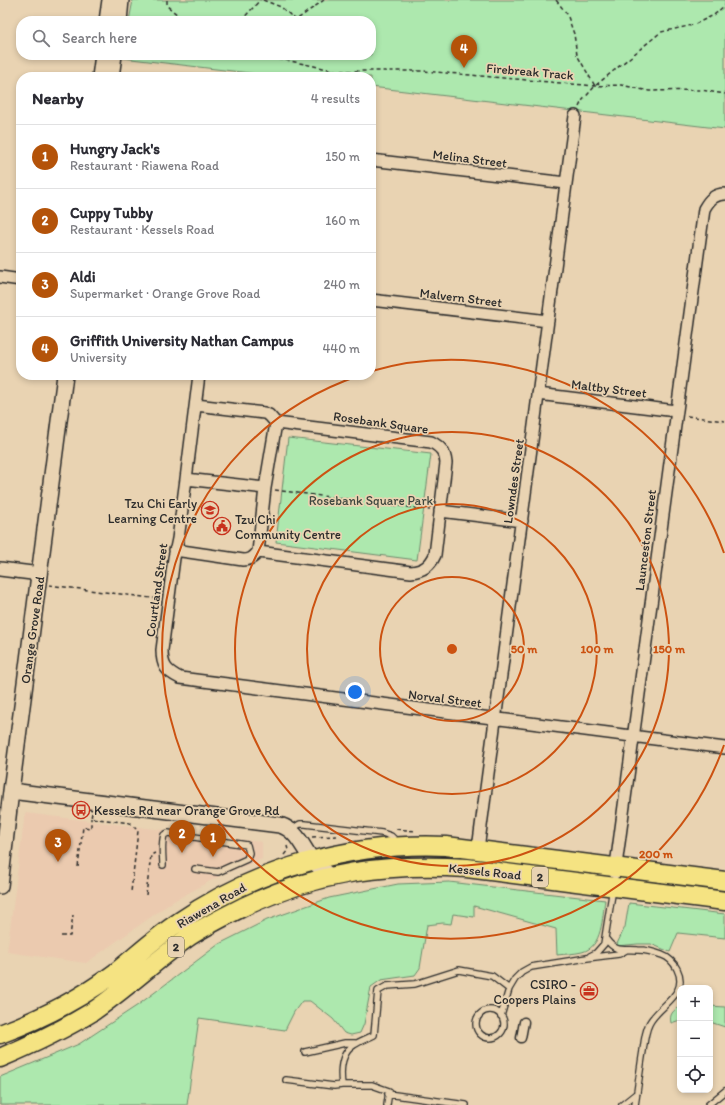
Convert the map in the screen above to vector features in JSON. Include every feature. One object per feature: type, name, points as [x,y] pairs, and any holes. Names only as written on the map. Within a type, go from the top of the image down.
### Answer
[{"type":"highway","name":"Kessels Road","points":[[400,845],[446,846],[478,849],[725,881]]},
{"type":"highway","name":"Riawena Road","points":[[0,1034],[41,1017],[81,996],[114,973],[167,930],[217,898],[255,880],[313,861],[350,852],[400,845]]},
{"type":"highway","name":"Kessels Road","points":[[329,876],[381,868],[467,868],[725,901]]},
{"type":"highway","name":"Riawena Road","points":[[0,1058],[37,1043],[64,1029],[93,1011],[125,988],[178,945],[213,922],[280,892],[329,876]]},
{"type":"main road","points":[[108,16],[110,0]]},
{"type":"main road","points":[[120,16],[122,0]]},
{"type":"main road","points":[[101,72],[102,60]]},
{"type":"main road","points":[[112,72],[113,60]]},
{"type":"main road","name":"Orange Grove Road","points":[[0,886],[64,380]]},
{"type":"main road","points":[[11,791],[273,824],[290,830],[300,840],[313,861],[329,876]]},
{"type":"street","name":"Lowndes Street","points":[[478,849],[575,116]]},
{"type":"street","name":"Melina Street","points":[[376,161],[566,183]]},
{"type":"street","name":"Launceston Street","points":[[613,886],[704,208],[710,198],[725,194]]},
{"type":"street","points":[[0,277],[16,279]]},
{"type":"street","name":"Malvern Street","points":[[376,301],[548,321]]},
{"type":"street","name":"Courtland Street","points":[[165,667],[162,658],[162,650],[198,380]]},
{"type":"street","name":"Maltby Street","points":[[538,394],[676,410]]},
{"type":"street","name":"Rosebank Square","points":[[196,405],[264,413],[270,415],[276,423],[431,442],[438,445],[446,456],[435,555],[432,562],[425,568],[411,572],[258,552]]},
{"type":"street","points":[[176,550],[242,560],[249,560],[255,557],[258,552],[276,423]]},
{"type":"street","points":[[186,479],[266,488]]},
{"type":"street","points":[[440,511],[522,521]]},
{"type":"street","points":[[0,569],[39,579]]},
{"type":"street","name":"Norval Street","points":[[165,667],[171,673],[180,678],[725,748]]},
{"type":"street","points":[[521,1038],[524,1022]]},
{"type":"lane","points":[[290,830],[300,824],[305,824],[382,833],[392,836],[400,845]]},
{"type":"lane","points":[[163,865],[161,842],[164,835],[168,834],[248,845],[249,853],[247,859],[218,872],[196,869]]},
{"type":"lane","points":[[587,958],[601,948],[606,939],[613,886]]},
{"type":"lane","points":[[606,939],[615,948],[645,951],[663,956],[674,964],[679,973],[678,990],[674,998],[658,1011],[648,1024],[635,1105]]},
{"type":"lane","points":[[501,1016],[490,1010],[482,1013],[476,1020],[478,1032],[486,1038],[496,1037],[502,1030],[504,1025],[501,1016],[509,989],[515,979],[530,967],[603,957],[619,954],[626,950]]},
{"type":"lane","points":[[342,1085],[341,1069],[348,1049],[355,1043],[374,1035],[378,991],[387,986],[415,984],[459,970],[492,976],[509,989]]},
{"type":"lane","points":[[305,1052],[345,1043],[355,1043]]},
{"type":"lane","points":[[286,1080],[334,1086],[372,1085],[389,1091],[387,1105]]},
{"type":"lane","points":[[708,1105],[725,1091]]},
{"type":"lane","points":[[622,1105],[637,1093]]},
{"type":"lane","points":[[388,1094],[466,1105]]},
{"type":"path","points":[[167,0],[167,6],[179,16]]},
{"type":"path","points":[[246,16],[260,0]]},
{"type":"path","points":[[264,0],[281,7],[291,16]]},
{"type":"path","points":[[302,16],[324,0]]},
{"type":"path","points":[[556,0],[566,14],[574,34],[577,55],[595,86]]},
{"type":"path","points":[[575,116],[582,101],[595,86],[661,32],[693,24],[714,15],[725,5]]},
{"type":"path","name":"Firebreak Track","points":[[286,60],[337,71],[424,71],[595,86],[621,85],[649,90],[701,90],[725,94]]},
{"type":"path","points":[[676,410],[684,415],[725,421]]},
{"type":"path","points":[[266,488],[440,511]]},
{"type":"path","points":[[39,579],[168,600]]},
{"type":"path","points":[[78,867],[83,827],[91,828],[92,813]]},
{"type":"path","points":[[91,818],[130,824],[138,831],[131,892]]},
{"type":"path","points":[[309,837],[344,836]]},
{"type":"path","points":[[146,894],[151,855],[156,852],[163,853]]},
{"type":"path","points":[[60,936],[70,936],[73,915]]},
{"type":"shaded area","points":[[25,813],[262,842],[262,859],[223,874],[172,902],[86,963],[7,952]]},
{"type":"green space","points":[[133,0],[725,0],[725,129],[376,88],[376,72],[241,72],[140,60],[376,60],[376,16],[130,16]]},
{"type":"green space","name":"Rosebank Square Park","points":[[288,438],[431,454],[417,560],[276,542]]},
{"type":"green space","points":[[449,882],[605,900],[602,923],[598,938],[589,949],[582,952],[557,955],[556,929],[474,906],[474,917],[453,914],[451,924],[443,923],[427,925],[420,968],[415,975],[381,980],[371,987],[364,1024],[360,1033],[351,1035],[344,1033],[333,1019],[310,1001],[302,1001],[294,1012],[285,1030],[199,1018],[187,1105],[0,1105],[0,1077],[79,1044],[138,1005],[219,944],[267,920],[329,898],[398,884]]},
{"type":"green space","points":[[629,903],[725,914],[725,938],[678,933],[670,952],[651,944],[616,946],[625,927]]},
{"type":"green space","points":[[713,1006],[725,1007],[725,1027],[713,1023]]},
{"type":"green space","points":[[677,1008],[677,1021],[671,1023],[672,1013]]},
{"type":"place","name":"Griffith University Nathan Campus","points":[[464,68]]},
{"type":"place","name":"Tzu Chi Early Learning Centre","points":[[210,510]]},
{"type":"place","name":"Tzu Chi Community Centre","points":[[222,526]]},
{"type":"place","name":"Kessels Rd near Orange Grove Rd","points":[[81,810]]},
{"type":"place","name":"Cuppy Tubby","points":[[182,853]]},
{"type":"place","name":"Hungry Jack's","points":[[213,857]]},
{"type":"place","name":"Aldi","points":[[58,862]]},
{"type":"place","name":"CSIRO - Coopers Plains","points":[[589,991]]}]
